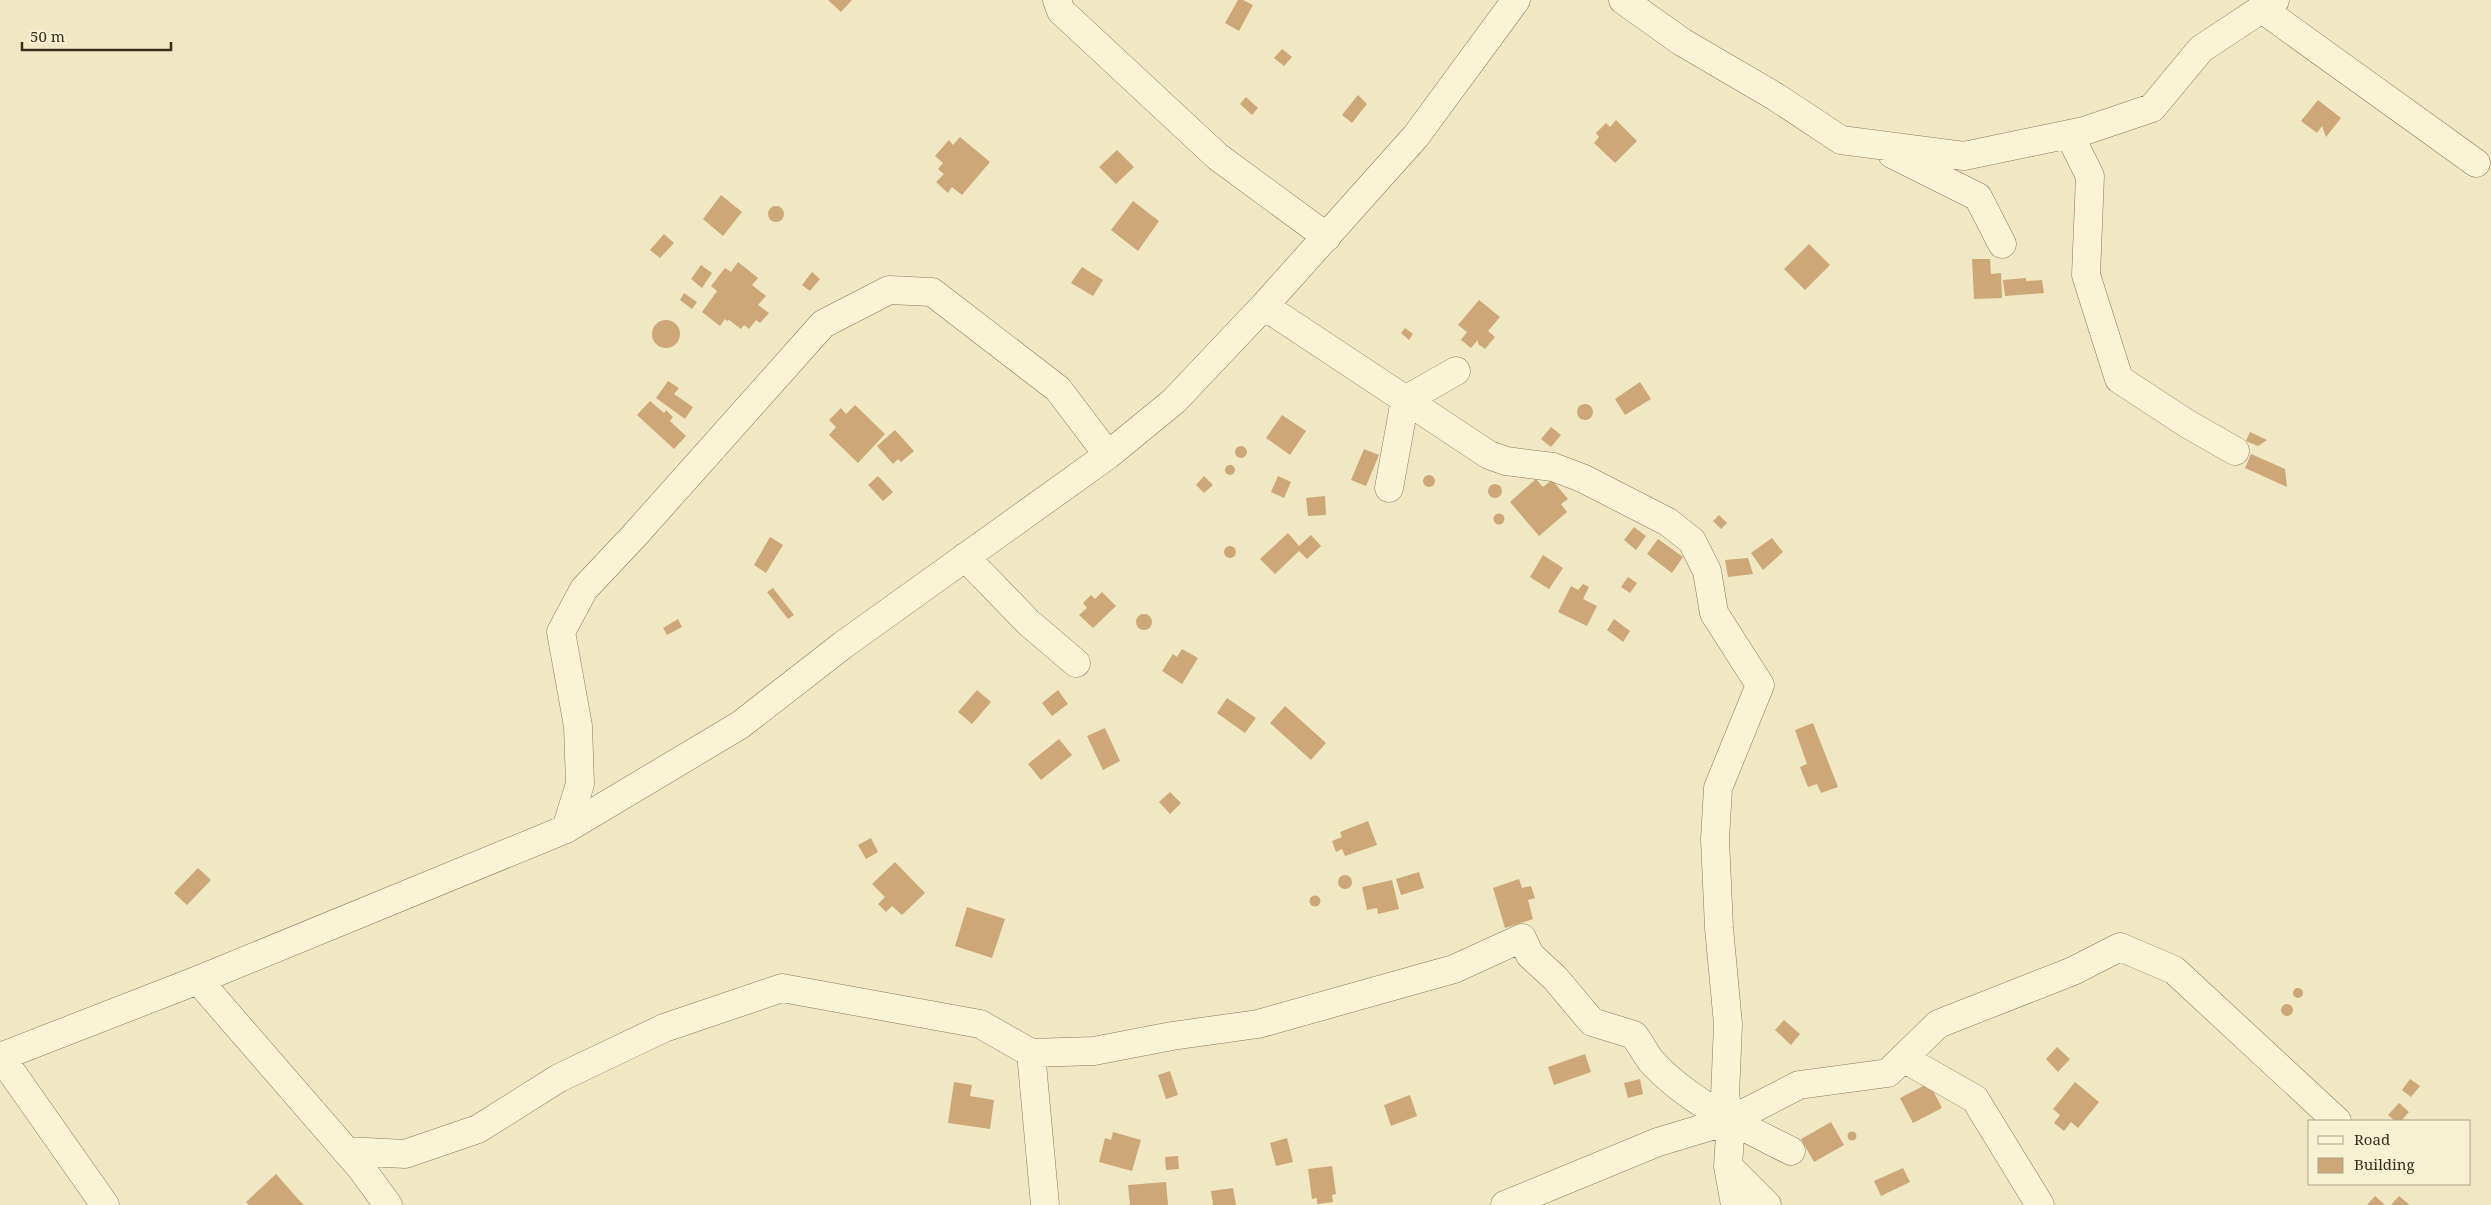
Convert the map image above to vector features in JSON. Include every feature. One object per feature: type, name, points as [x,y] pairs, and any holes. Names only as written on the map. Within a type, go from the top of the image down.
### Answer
[{"type":"street","points":[[1057,0],[1061,11],[1218,157],[1327,237]]},
{"type":"street","points":[[105,1205],[1,1057],[198,980],[566,829],[740,725],[843,645],[1108,455],[1174,401],[1264,306],[1416,136],[1516,0]]},
{"type":"street","points":[[1623,0],[1682,42],[1776,97],[1841,140],[1964,156],[2069,134],[2152,108],[2201,49],[2269,5],[2476,163]]},
{"type":"street","points":[[2069,134],[2090,176],[2086,275],[2119,379],[2186,423],[2235,451]]},
{"type":"street","points":[[1872,144],[1978,198],[2002,244]]},
{"type":"street","points":[[566,829],[580,784],[578,726],[561,632],[584,589],[634,536],[823,324],[889,290],[932,292],[1058,389],[1108,455]]},
{"type":"street","points":[[1264,306],[1489,455],[1506,460],[1553,466],[1582,478],[1668,522],[1692,541],[1706,572],[1714,613],[1760,685],[1718,788],[1716,822],[1719,928],[1728,1024],[1725,1096],[1731,1120],[1728,1166],[1735,1205]]},
{"type":"street","points":[[1405,400],[1456,371]]},
{"type":"street","points":[[1389,488],[1405,400]]},
{"type":"street","points":[[965,557],[1029,623],[1076,664]]},
{"type":"street","points":[[346,1151],[405,1154],[478,1129],[559,1078],[664,1028],[782,988],[980,1024],[1031,1053],[1094,1051],[1172,1036],[1258,1024],[1454,970],[1522,938],[1530,955],[1555,978],[1592,1022],[1634,1035],[1651,1060],[1690,1095],[1731,1120],[1791,1151]]},
{"type":"street","points":[[1505,1205],[1658,1142],[1731,1120],[1799,1085],[1888,1073],[1938,1024],[2073,971],[2120,947],[2174,970],[2336,1120]]},
{"type":"street","points":[[198,980],[346,1151],[388,1205]]},
{"type":"street","points":[[1031,1053],[1045,1205]]},
{"type":"street","points":[[1903,1058],[1975,1099],[2040,1205]]},
{"type":"street","points":[[1728,1166],[1767,1205]]},
{"type":"building","points":[[828,0],[852,0],[841,12]]},
{"type":"building","points":[[1238,0],[1243,0],[1253,5],[1239,31],[1225,23]]},
{"type":"building","points":[[1282,49],[1292,57],[1284,66],[1274,58]]},
{"type":"building","points":[[1358,95],[1367,104],[1352,123],[1342,115]]},
{"type":"building","points":[[1246,97],[1258,108],[1252,115],[1240,104]]},
{"type":"building","points":[[2318,100],[2341,118],[2326,137],[2322,126],[2317,133],[2301,121]]},
{"type":"building","points":[[1616,120],[1637,141],[1615,163],[1594,143],[1599,137],[1596,133],[1606,123],[1610,127]]},
{"type":"building","points":[[960,137],[990,162],[962,195],[952,187],[948,193],[936,182],[944,174],[938,169],[943,163],[935,156],[949,140],[953,145]]},
{"type":"building","points":[[1117,150],[1134,167],[1116,184],[1099,167]]},
{"type":"building","points":[[721,195],[742,212],[723,236],[703,219]]},
{"type":"building","points":[[1133,201],[1159,221],[1138,251],[1111,230]]},
{"type":"building","points":[[776,206],[782,208],[784,214],[782,220],[776,222],[770,220],[768,214],[770,208]]},
{"type":"building","points":[[664,234],[674,243],[660,258],[650,250]]},
{"type":"building","points":[[1809,244],[1830,265],[1805,290],[1784,269]]},
{"type":"building","points":[[1972,259],[1990,259],[1991,274],[2001,273],[2002,298],[1974,299]]},
{"type":"building","points":[[738,262],[758,278],[752,285],[766,296],[758,305],[769,313],[760,323],[756,320],[749,329],[744,325],[741,329],[725,319],[720,326],[702,312],[717,291],[711,286],[725,268],[731,272]]},
{"type":"building","points":[[701,265],[712,273],[702,288],[691,279]]},
{"type":"building","points":[[1082,267],[1103,280],[1093,296],[1071,283]]},
{"type":"building","points":[[812,272],[820,279],[810,291],[802,285]]},
{"type":"building","points":[[2026,278],[2026,281],[2042,280],[2044,293],[2005,296],[2003,280]]},
{"type":"building","points":[[684,293],[697,302],[692,309],[680,300]]},
{"type":"building","points":[[1479,300],[1500,317],[1488,331],[1495,337],[1485,349],[1478,344],[1478,340],[1471,348],[1461,340],[1467,332],[1458,325]]},
{"type":"building","points":[[666,320],[676,324],[680,334],[676,344],[666,348],[656,344],[652,334],[656,324]]},
{"type":"building","points":[[1405,328],[1413,334],[1409,340],[1401,333]]},
{"type":"building","points":[[668,381],[679,388],[674,394],[693,407],[685,419],[656,398]]},
{"type":"building","points":[[1640,382],[1651,399],[1625,415],[1615,399]]},
{"type":"building","points":[[650,401],[664,413],[666,410],[673,417],[670,421],[686,436],[674,449],[637,415]]},
{"type":"building","points":[[1585,404],[1593,412],[1585,420],[1577,412]]},
{"type":"building","points":[[855,405],[885,434],[858,463],[829,435],[836,427],[829,420],[841,408],[846,414]]},
{"type":"building","points":[[1282,415],[1306,431],[1290,455],[1266,438]]},
{"type":"building","points":[[1551,427],[1561,435],[1551,447],[1541,439]]},
{"type":"building","points":[[895,430],[914,451],[901,462],[898,459],[893,464],[877,446]]},
{"type":"building","points":[[2250,432],[2267,440],[2258,446],[2246,441]]},
{"type":"building","points":[[1239,446],[1243,446],[1247,452],[1243,458],[1239,458],[1235,454],[1235,450]]},
{"type":"building","points":[[1364,449],[1379,455],[1366,486],[1351,480]]},
{"type":"building","points":[[2251,454],[2285,469],[2287,487],[2245,468]]},
{"type":"building","points":[[1230,465],[1235,470],[1230,475],[1225,470]]},
{"type":"building","points":[[1431,475],[1434,476],[1434,486],[1427,487],[1424,486],[1423,479],[1424,476]]},
{"type":"building","points":[[878,476],[893,492],[883,501],[868,485]]},
{"type":"building","points":[[1204,476],[1213,485],[1204,493],[1196,485]]},
{"type":"building","points":[[1278,476],[1291,482],[1284,498],[1271,492]]},
{"type":"building","points":[[1536,479],[1543,487],[1552,480],[1568,499],[1561,504],[1567,512],[1539,536],[1510,502]]},
{"type":"building","points":[[1495,484],[1500,486],[1502,491],[1500,496],[1495,498],[1490,496],[1488,491],[1490,486]]},
{"type":"building","points":[[1325,496],[1326,515],[1308,516],[1306,498]]},
{"type":"building","points":[[1499,513],[1505,519],[1499,525],[1493,519]]},
{"type":"building","points":[[1719,515],[1727,523],[1721,529],[1713,521]]},
{"type":"building","points":[[1634,527],[1646,536],[1636,550],[1624,540]]},
{"type":"building","points":[[1288,533],[1299,546],[1311,535],[1321,546],[1307,559],[1299,551],[1275,574],[1260,559]]},
{"type":"building","points":[[770,537],[783,545],[766,573],[754,565]]},
{"type":"building","points":[[1772,538],[1783,552],[1763,570],[1751,553]]},
{"type":"building","points":[[1658,539],[1683,557],[1672,573],[1647,554]]},
{"type":"building","points":[[1228,546],[1232,546],[1236,552],[1232,558],[1228,558],[1224,554],[1224,550]]},
{"type":"building","points":[[1543,555],[1563,568],[1549,589],[1530,577]]},
{"type":"building","points":[[1748,558],[1753,574],[1728,577],[1725,560]]},
{"type":"building","points":[[1628,577],[1637,583],[1630,593],[1621,587]]},
{"type":"building","points":[[1583,584],[1589,587],[1583,599],[1597,606],[1587,626],[1558,612],[1571,586],[1578,590]]},
{"type":"building","points":[[773,588],[794,615],[788,619],[767,592]]},
{"type":"building","points":[[1102,592],[1116,606],[1093,628],[1079,615],[1087,608],[1083,603],[1091,595],[1095,599]]},
{"type":"building","points":[[1144,614],[1150,616],[1152,622],[1150,628],[1144,630],[1138,628],[1136,622],[1138,616]]},
{"type":"building","points":[[678,619],[682,627],[667,635],[663,628]]},
{"type":"building","points":[[1614,619],[1630,631],[1623,642],[1607,630]]},
{"type":"building","points":[[1182,649],[1198,658],[1182,684],[1162,671],[1173,654],[1177,657]]},
{"type":"building","points":[[977,690],[991,702],[972,724],[958,712]]},
{"type":"building","points":[[1058,690],[1068,704],[1052,716],[1042,703]]},
{"type":"building","points":[[1227,698],[1256,718],[1245,733],[1217,713]]},
{"type":"building","points":[[1285,706],[1326,743],[1311,760],[1270,723]]},
{"type":"building","points":[[1813,723],[1838,787],[1821,793],[1817,784],[1808,787],[1800,767],[1807,764],[1795,730]]},
{"type":"building","points":[[1105,728],[1120,761],[1103,770],[1087,736]]},
{"type":"building","points":[[1059,739],[1072,755],[1041,780],[1028,764]]},
{"type":"building","points":[[1170,792],[1181,803],[1170,814],[1159,802]]},
{"type":"building","points":[[1368,821],[1377,845],[1345,856],[1342,849],[1336,852],[1332,841],[1342,837],[1340,832]]},
{"type":"building","points":[[871,838],[878,852],[866,859],[858,845]]},
{"type":"building","points":[[895,862],[925,893],[902,915],[892,906],[886,912],[878,904],[885,897],[872,884]]},
{"type":"building","points":[[198,868],[211,880],[187,905],[174,893]]},
{"type":"building","points":[[1419,872],[1424,888],[1401,895],[1396,879]]},
{"type":"building","points":[[1345,875],[1350,877],[1352,882],[1350,887],[1345,889],[1340,887],[1338,882],[1340,877]]},
{"type":"building","points":[[1519,879],[1522,888],[1531,886],[1535,898],[1528,900],[1533,919],[1505,928],[1493,888]]},
{"type":"building","points":[[1392,880],[1399,909],[1378,914],[1377,908],[1367,910],[1362,887]]},
{"type":"building","points":[[1313,896],[1317,896],[1320,901],[1319,905],[1313,906],[1310,903],[1310,899]]},
{"type":"building","points":[[967,907],[1005,919],[992,958],[955,946]]},
{"type":"building","points":[[2296,988],[2300,988],[2303,993],[2302,997],[2296,998],[2293,995],[2293,991]]},
{"type":"building","points":[[2285,1004],[2289,1004],[2293,1010],[2289,1016],[2285,1016],[2281,1012],[2281,1008]]},
{"type":"building","points":[[1784,1020],[1800,1034],[1791,1045],[1775,1030]]},
{"type":"building","points":[[2057,1047],[2070,1059],[2058,1072],[2046,1059]]},
{"type":"building","points":[[1585,1054],[1591,1072],[1554,1085],[1548,1067]]},
{"type":"building","points":[[1170,1071],[1178,1095],[1166,1099],[1158,1075]]},
{"type":"building","points":[[1640,1079],[1643,1094],[1628,1098],[1624,1083]]},
{"type":"building","points":[[2410,1079],[2420,1086],[2411,1097],[2402,1090]]},
{"type":"building","points":[[954,1082],[972,1085],[970,1096],[994,1100],[990,1129],[948,1123]]},
{"type":"building","points":[[2075,1082],[2099,1102],[2078,1128],[2071,1122],[2064,1131],[2054,1123],[2060,1115],[2053,1109]]},
{"type":"building","points":[[1929,1083],[1942,1108],[1913,1123],[1900,1098]]},
{"type":"building","points":[[1410,1095],[1417,1116],[1391,1126],[1384,1105]]},
{"type":"building","points":[[2399,1103],[2409,1112],[2402,1120],[2394,1120],[2388,1115]]},
{"type":"building","points":[[1831,1122],[1844,1145],[1814,1162],[1801,1139]]},
{"type":"building","points":[[1852,1131],[1857,1136],[1852,1141],[1847,1136]]},
{"type":"building","points":[[1113,1132],[1141,1140],[1132,1171],[1099,1162],[1105,1138],[1111,1140]]},
{"type":"building","points":[[1287,1138],[1293,1162],[1276,1166],[1270,1143]]},
{"type":"building","points":[[1178,1156],[1179,1169],[1166,1170],[1165,1157]]},
{"type":"building","points":[[1332,1166],[1336,1194],[1332,1195],[1333,1202],[1317,1204],[1317,1198],[1312,1199],[1308,1169]]},
{"type":"building","points":[[1903,1168],[1910,1182],[1881,1196],[1874,1181]]},
{"type":"building","points":[[276,1174],[304,1205],[249,1205],[246,1202]]},
{"type":"building","points":[[1166,1182],[1168,1205],[1130,1205],[1128,1185]]},
{"type":"building","points":[[1233,1188],[1236,1205],[1213,1205],[1211,1191]]},
{"type":"building","points":[[2375,1196],[2385,1205],[2367,1205]]},
{"type":"building","points":[[2399,1196],[2410,1205],[2391,1205]]}]
